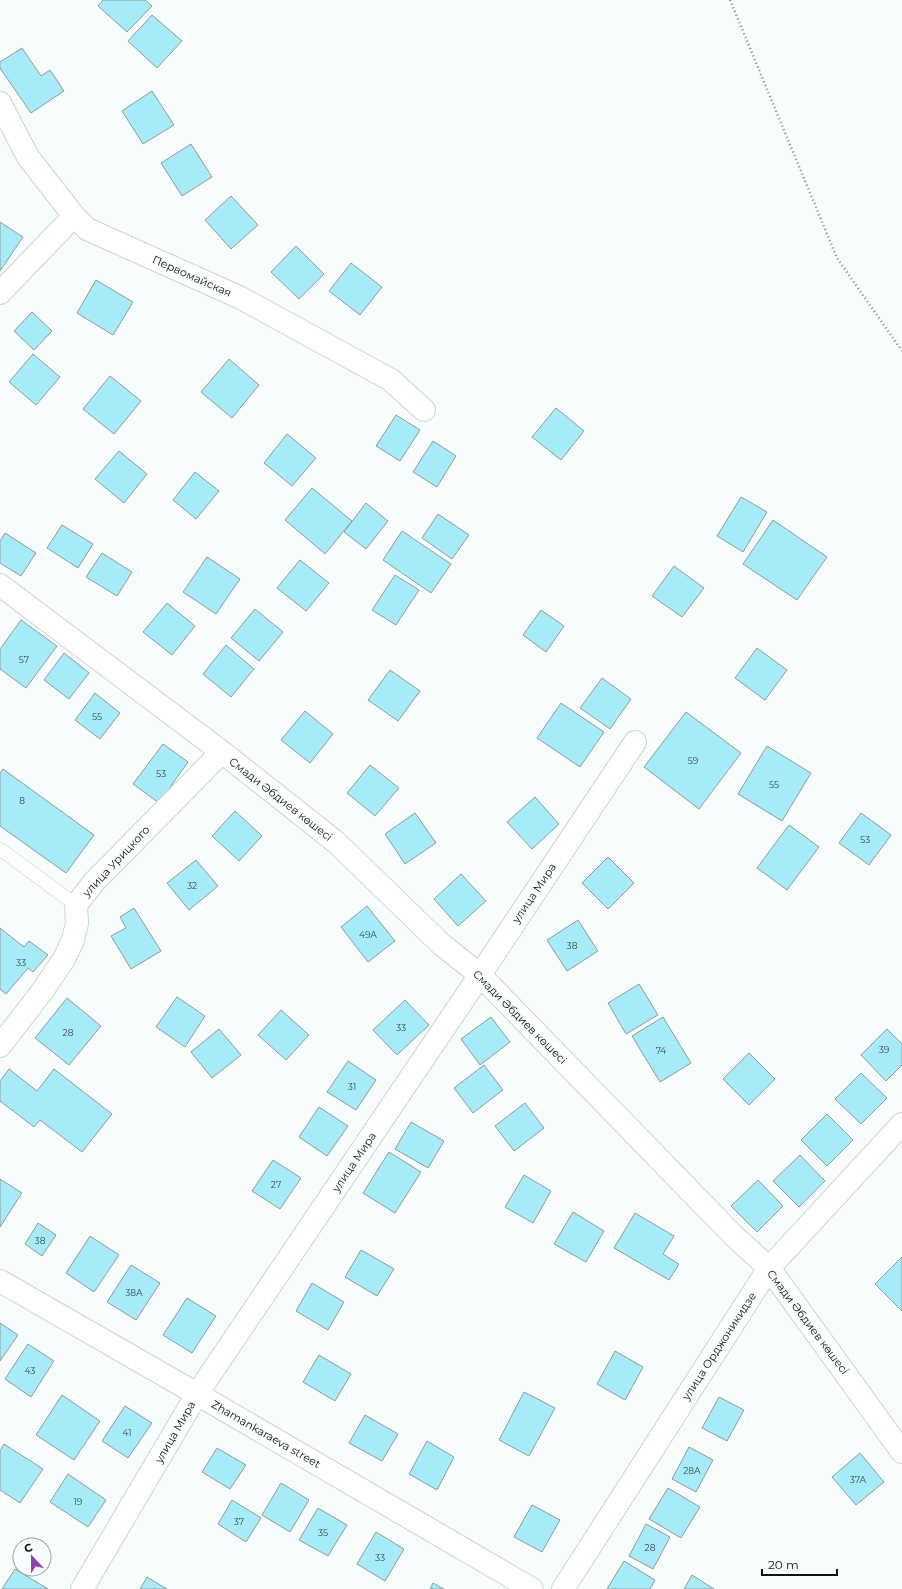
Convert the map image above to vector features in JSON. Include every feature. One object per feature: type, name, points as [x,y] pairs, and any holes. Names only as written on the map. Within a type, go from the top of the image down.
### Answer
[{"type":"street","name":"Первомайская","points":[[0,103],[28,157],[74,216],[87,229],[241,298],[391,380],[424,410]]},
{"type":"street","points":[[0,293],[74,216]]},
{"type":"street","name":"Смади Әбдиев көшесі","points":[[0,585],[222,752],[337,843],[441,944],[480,975],[734,1236],[769,1268],[902,1452]]},
{"type":"street","name":"улица Мира","points":[[82,1589],[197,1394],[480,975],[635,742]]},
{"type":"street","name":"улица Урицкого","points":[[0,1046],[41,994],[64,959],[73,940],[76,929],[76,906],[94,882],[222,752]]},
{"type":"street","name":"улица Орджоникидзе","points":[[564,1589],[769,1268],[902,1124]]},
{"type":"street","name":"Zhamankaraeva street","points":[[0,1281],[532,1589]]},
{"type":"lane","points":[[0,849],[76,906]]},
{"type":"path","points":[[730,0],[837,258],[902,351]]},
{"type":"building","points":[[103,0],[145,0],[152,6],[127,32],[98,6]]},
{"type":"building","points":[[152,15],[182,41],[157,68],[128,41]]},
{"type":"building","points":[[22,48],[41,76],[50,70],[64,91],[31,113],[0,68],[0,62]]},
{"type":"building","points":[[152,91],[174,125],[143,144],[122,111]]},
{"type":"building","points":[[191,144],[212,177],[182,196],[161,163]]},
{"type":"building","points":[[231,196],[258,225],[231,249],[205,220]]},
{"type":"building","points":[[0,222],[23,237],[0,271]]},
{"type":"building","points":[[296,246],[324,274],[299,299],[271,272]]},
{"type":"building","points":[[351,263],[382,287],[360,315],[329,291]]},
{"type":"building","points":[[96,280],[133,302],[113,335],[77,313]]},
{"type":"building","points":[[32,312],[52,331],[34,350],[14,331]]},
{"type":"building","points":[[33,354],[60,377],[36,405],[9,382]]},
{"type":"building","points":[[229,359],[259,385],[232,418],[201,392]]},
{"type":"building","points":[[110,376],[141,401],[114,434],[83,409]]},
{"type":"building","points":[[556,408],[584,431],[561,460],[532,437]]},
{"type":"building","points":[[396,415],[420,430],[400,461],[376,446]]},
{"type":"building","points":[[287,434],[316,458],[292,486],[264,463]]},
{"type":"building","points":[[433,441],[456,456],[437,487],[413,472]]},
{"type":"building","points":[[119,451],[147,474],[124,503],[95,479]]},
{"type":"building","points":[[195,472],[219,491],[196,519],[173,500]]},
{"type":"building","points":[[312,488],[352,521],[325,554],[285,520]]},
{"type":"building","points":[[741,497],[767,512],[743,552],[717,536]]},
{"type":"building","points":[[366,503],[388,521],[366,549],[344,532]]},
{"type":"building","points":[[438,514],[469,535],[452,559],[422,538]]},
{"type":"building","points":[[773,520],[827,557],[797,600],[743,564]]},
{"type":"building","points":[[62,525],[93,544],[78,568],[47,548]]},
{"type":"building","points":[[402,531],[451,564],[431,593],[383,560]]},
{"type":"building","points":[[5,533],[36,553],[21,576],[0,563],[0,541]]},
{"type":"building","points":[[102,553],[132,572],[117,596],[86,577]]},
{"type":"building","points":[[207,557],[240,579],[216,614],[183,592]]},
{"type":"building","points":[[300,560],[329,583],[306,611],[277,588]]},
{"type":"building","points":[[674,566],[704,588],[682,617],[652,596]]},
{"type":"building","points":[[395,575],[419,590],[396,625],[372,610]]},
{"type":"building","points":[[167,603],[195,626],[172,655],[143,632]]},
{"type":"building","points":[[255,609],[283,632],[259,661],[231,638]]},
{"type":"building","points":[[541,610],[564,626],[546,652],[523,635]]},
{"type":"building","points":[[21,620],[57,646],[26,688],[0,669],[0,649]]},
{"type":"building","points":[[226,645],[254,669],[231,697],[203,674]]},
{"type":"building","points":[[757,648],[787,670],[765,700],[735,678]]},
{"type":"building","points":[[64,653],[89,673],[69,699],[44,680]]},
{"type":"building","points":[[390,670],[420,691],[398,721],[368,700]]},
{"type":"building","points":[[602,678],[631,699],[610,729],[580,708]]},
{"type":"building","points":[[95,693],[120,713],[100,739],[75,720]]},
{"type":"building","points":[[561,703],[604,732],[580,767],[537,738]]},
{"type":"building","points":[[305,711],[333,734],[310,763],[281,740]]},
{"type":"building","points":[[686,712],[741,753],[699,809],[644,767]]},
{"type":"building","points":[[163,744],[188,762],[159,803],[133,784]]},
{"type":"building","points":[[767,746],[811,773],[782,821],[738,794]]},
{"type":"building","points":[[370,765],[399,788],[375,816],[347,793]]},
{"type":"building","points":[[3,769],[94,835],[66,873],[0,826],[0,773]]},
{"type":"building","points":[[535,797],[559,824],[532,849],[507,822]]},
{"type":"building","points":[[235,811],[262,836],[239,861],[212,836]]},
{"type":"building","points":[[415,813],[436,843],[405,864],[385,834]]},
{"type":"building","points":[[861,813],[891,835],[869,865],[839,843]]},
{"type":"building","points":[[789,825],[819,847],[787,890],[757,868]]},
{"type":"building","points":[[608,857],[634,883],[608,909],[582,883]]},
{"type":"building","points":[[196,860],[218,886],[189,910],[167,883]]},
{"type":"building","points":[[461,874],[486,901],[458,926],[434,899]]},
{"type":"building","points":[[367,906],[395,941],[368,962],[341,927]]},
{"type":"building","points":[[134,908],[161,951],[131,969],[111,936],[126,928],[120,917]]},
{"type":"building","points":[[578,920],[598,951],[567,971],[547,940]]},
{"type":"building","points":[[0,928],[24,947],[29,941],[48,955],[33,972],[28,968],[6,994],[0,989]]},
{"type":"building","points":[[639,984],[658,1015],[626,1034],[608,1003]]},
{"type":"building","points":[[177,997],[205,1016],[185,1047],[156,1027]]},
{"type":"building","points":[[67,998],[101,1026],[69,1065],[35,1038]]},
{"type":"building","points":[[405,1000],[429,1025],[397,1055],[373,1030]]},
{"type":"building","points":[[281,1010],[309,1035],[286,1060],[258,1035]]},
{"type":"building","points":[[491,1017],[510,1042],[480,1065],[461,1039]]},
{"type":"building","points":[[663,1017],[691,1063],[660,1082],[632,1036]]},
{"type":"building","points":[[219,1029],[241,1055],[212,1078],[191,1052]]},
{"type":"building","points":[[887,1029],[902,1044],[902,1065],[886,1081],[861,1055]]},
{"type":"building","points":[[749,1053],[775,1079],[749,1105],[723,1079]]},
{"type":"building","points":[[348,1061],[376,1080],[356,1110],[327,1092]]},
{"type":"building","points":[[484,1065],[503,1090],[473,1113],[454,1088]]},
{"type":"building","points":[[9,1069],[37,1091],[54,1069],[112,1114],[82,1152],[40,1120],[34,1127],[0,1101],[0,1081]]},
{"type":"building","points":[[861,1073],[887,1098],[861,1124],[835,1099]]},
{"type":"building","points":[[525,1103],[544,1128],[514,1151],[495,1126]]},
{"type":"building","points":[[319,1107],[348,1126],[327,1156],[299,1137]]},
{"type":"building","points":[[827,1114],[853,1140],[827,1166],[801,1140]]},
{"type":"building","points":[[411,1122],[444,1141],[428,1168],[395,1149]]},
{"type":"building","points":[[389,1152],[421,1172],[395,1213],[363,1193]]},
{"type":"building","points":[[800,1155],[825,1181],[799,1207],[773,1181]]},
{"type":"building","points":[[273,1160],[301,1178],[280,1209],[252,1191]]},
{"type":"building","points":[[524,1175],[551,1191],[533,1223],[505,1207]]},
{"type":"building","points":[[0,1179],[22,1193],[0,1227]]},
{"type":"building","points":[[758,1180],[783,1206],[757,1232],[731,1206]]},
{"type":"building","points":[[573,1212],[604,1231],[586,1262],[554,1244]]},
{"type":"building","points":[[635,1213],[674,1236],[663,1254],[679,1264],[669,1280],[614,1248]]},
{"type":"building","points":[[38,1223],[56,1235],[42,1256],[25,1244]]},
{"type":"building","points":[[90,1236],[119,1255],[94,1292],[66,1273]]},
{"type":"building","points":[[361,1250],[394,1269],[377,1296],[345,1277]]},
{"type":"building","points":[[902,1257],[902,1311],[875,1284]]},
{"type":"building","points":[[131,1265],[160,1283],[136,1320],[107,1302]]},
{"type":"building","points":[[312,1283],[344,1302],[328,1330],[296,1311]]},
{"type":"building","points":[[187,1298],[216,1316],[192,1353],[163,1335]]},
{"type":"building","points":[[0,1323],[18,1335],[0,1361]]},
{"type":"building","points":[[28,1344],[54,1361],[31,1397],[5,1379]]},
{"type":"building","points":[[615,1351],[643,1367],[625,1400],[597,1384]]},
{"type":"building","points":[[319,1355],[351,1374],[335,1401],[303,1382]]},
{"type":"building","points":[[524,1392],[555,1408],[529,1456],[499,1440]]},
{"type":"building","points":[[62,1395],[100,1421],[74,1460],[36,1435]]},
{"type":"building","points":[[719,1397],[744,1410],[727,1441],[702,1428]]},
{"type":"building","points":[[125,1406],[152,1423],[128,1458],[102,1441]]},
{"type":"building","points":[[365,1415],[398,1434],[382,1461],[349,1443]]},
{"type":"building","points":[[427,1441],[454,1457],[437,1490],[409,1474]]},
{"type":"building","points":[[4,1444],[43,1469],[20,1503],[0,1490],[0,1451]]},
{"type":"building","points":[[689,1447],[713,1460],[696,1492],[672,1479]]},
{"type":"building","points":[[217,1448],[246,1465],[230,1489],[202,1472]]},
{"type":"building","points":[[860,1453],[884,1482],[856,1505],[832,1477]]},
{"type":"building","points":[[68,1474],[106,1500],[88,1527],[50,1502]]},
{"type":"building","points":[[281,1483],[309,1500],[290,1532],[262,1515]]},
{"type":"building","points":[[668,1488],[700,1507],[681,1538],[649,1519]]},
{"type":"building","points":[[232,1500],[261,1518],[246,1542],[218,1524]]},
{"type":"building","points":[[532,1505],[560,1520],[542,1552],[514,1537]]},
{"type":"building","points":[[318,1508],[347,1525],[328,1556],[299,1540]]},
{"type":"building","points":[[646,1524],[670,1537],[653,1569],[629,1556]]},
{"type":"building","points":[[376,1532],[404,1549],[385,1581],[357,1564]]},
{"type":"building","points":[[624,1561],[655,1580],[650,1589],[607,1589]]},
{"type":"building","points":[[12,1574],[12,1577],[28,1577],[48,1589],[2,1589]]},
{"type":"building","points":[[692,1575],[714,1589],[684,1589]]},
{"type":"building","points":[[147,1577],[167,1589],[140,1589]]},
{"type":"building","points":[[433,1583],[444,1589],[430,1589]]}]
